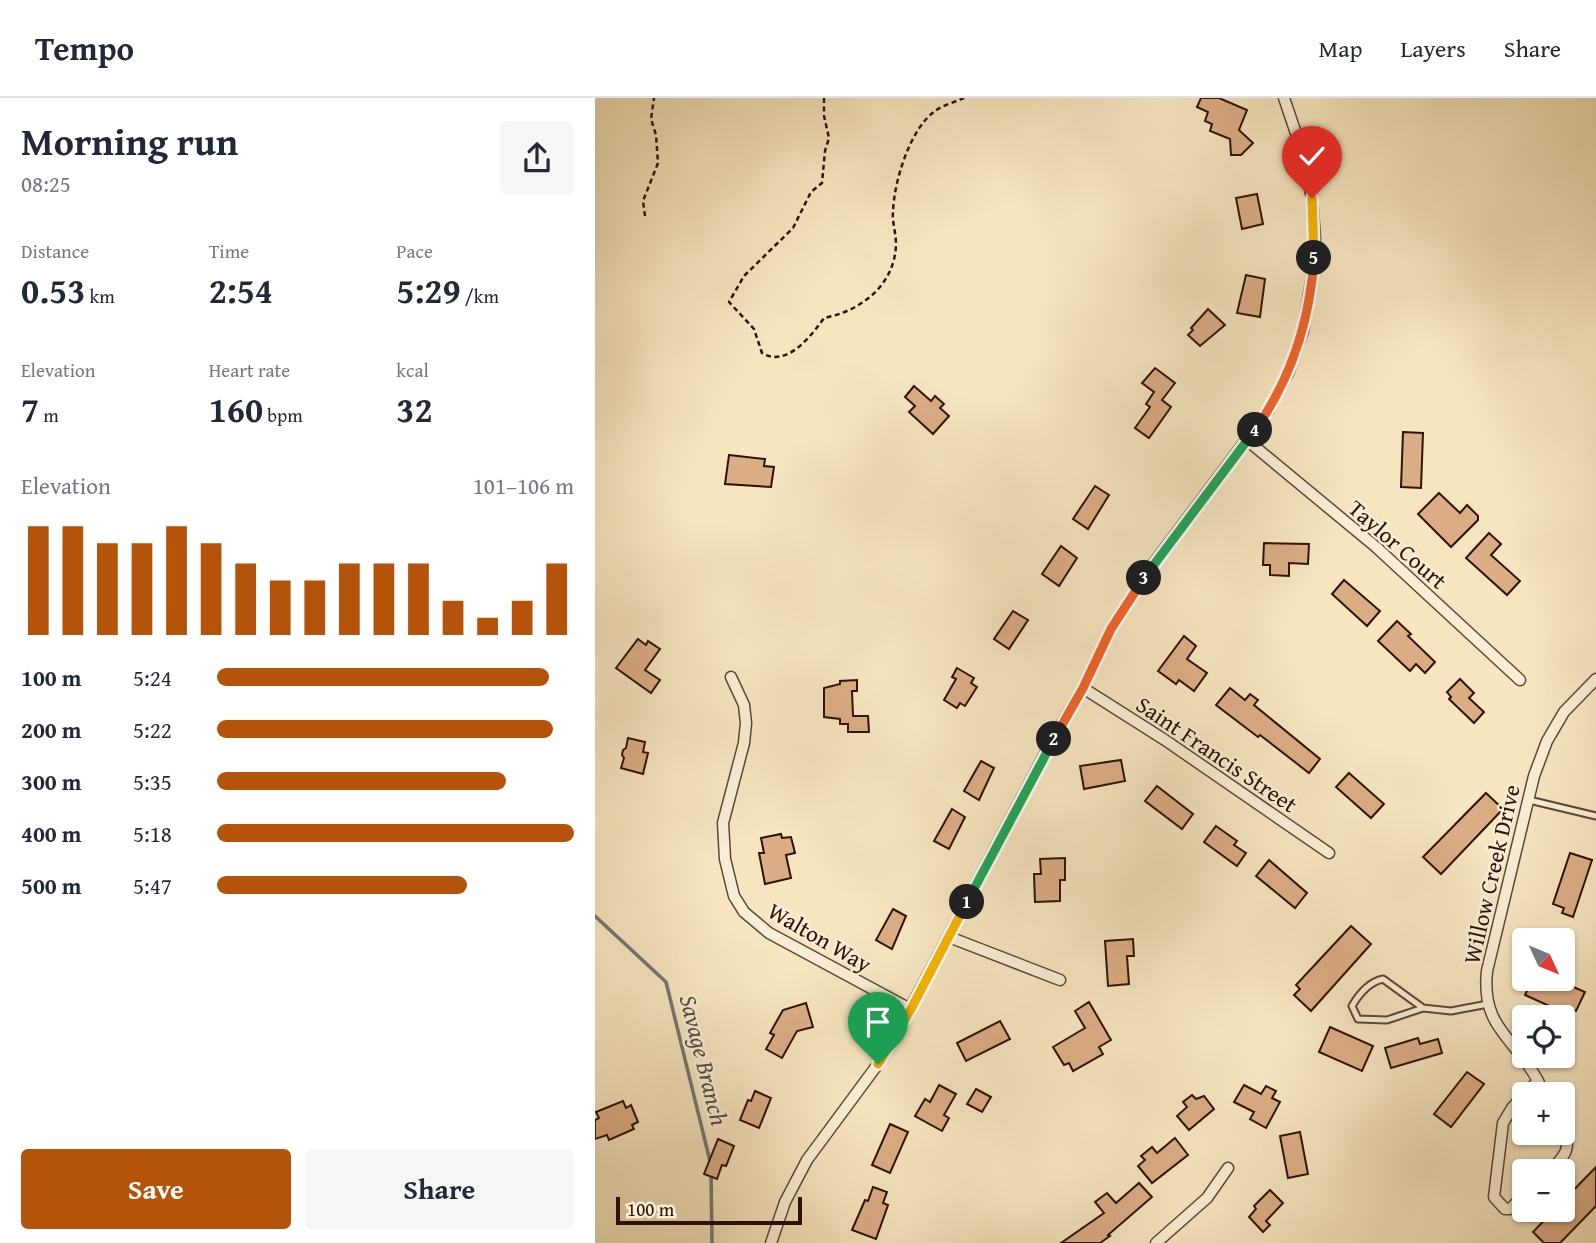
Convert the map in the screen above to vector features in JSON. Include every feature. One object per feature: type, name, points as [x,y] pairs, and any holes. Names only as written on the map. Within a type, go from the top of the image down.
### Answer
[{"type":"street","points":[[771,1243],[785,1202],[807,1160],[878,1064],[911,1009],[1083,688],[1111,629],[1151,567],[1248,441],[1288,373],[1303,331],[1315,239],[1312,198],[1301,148],[1284,98]]},
{"type":"street","name":"Taylor Court","points":[[1248,441],[1376,547],[1520,680]]},
{"type":"street","name":"Walton Way","points":[[731,677],[744,705],[746,723],[744,743],[723,823],[725,859],[734,896],[744,912],[769,933],[911,1009]]},
{"type":"street","name":"Willow Creek Drive","points":[[1538,1082],[1524,1059],[1494,1022],[1485,988],[1487,971],[1534,776],[1547,741],[1565,712],[1596,679]]},
{"type":"street","name":"Saint Francis Street","points":[[1083,688],[1165,740],[1329,853]]},
{"type":"street","points":[[949,937],[1060,980]]},
{"type":"street","points":[[1512,1108],[1503,1123],[1494,1197],[1505,1209],[1512,1207]]},
{"type":"street","points":[[1156,1243],[1207,1198],[1227,1168]]},
{"type":"lane","points":[[1529,800],[1596,816]]},
{"type":"lane","points":[[1423,1008],[1383,979],[1359,994],[1352,1006],[1358,1019],[1387,1020],[1423,1008],[1451,1011],[1488,1004]]},
{"type":"path","points":[[645,216],[643,201],[657,163],[656,135],[651,119],[654,98]]},
{"type":"path","points":[[824,98],[824,116],[829,138],[822,183],[811,192],[793,228],[744,276],[729,302],[754,330],[762,353],[770,358],[781,358],[794,350],[811,335],[824,318],[860,306],[874,295],[889,274],[896,246],[893,211],[902,162],[917,128],[936,110],[964,98]]},
{"type":"building","points":[[1201,98],[1219,98],[1247,110],[1239,130],[1253,143],[1241,155],[1231,155],[1230,139],[1210,131],[1212,124],[1205,121],[1208,112],[1197,107]]},
{"type":"building","points":[[1257,194],[1263,224],[1242,229],[1236,198]]},
{"type":"building","points":[[1246,275],[1265,279],[1260,317],[1237,313]]},
{"type":"building","points":[[1208,309],[1225,325],[1200,346],[1188,335]]},
{"type":"building","points":[[1155,368],[1175,383],[1162,400],[1171,407],[1149,438],[1135,428],[1150,407],[1146,404],[1154,392],[1142,383]]},
{"type":"building","points":[[914,386],[931,401],[935,396],[944,404],[940,408],[949,416],[933,434],[909,412],[915,406],[905,397]]},
{"type":"building","points":[[1403,432],[1423,433],[1421,488],[1401,487]]},
{"type":"building","points":[[729,455],[765,459],[764,466],[774,467],[771,487],[725,484]]},
{"type":"building","points":[[1095,486],[1109,495],[1088,529],[1073,519]]},
{"type":"building","points":[[1439,493],[1460,513],[1467,505],[1478,516],[1478,520],[1451,547],[1418,514]]},
{"type":"building","points":[[1489,533],[1501,544],[1491,555],[1520,581],[1507,595],[1466,558]]},
{"type":"building","points":[[1264,543],[1309,544],[1308,564],[1289,563],[1289,576],[1270,575],[1270,565],[1263,565]]},
{"type":"building","points":[[1061,546],[1077,558],[1059,586],[1042,574]]},
{"type":"building","points":[[1344,580],[1380,611],[1367,626],[1332,594]]},
{"type":"building","points":[[1013,611],[1028,620],[1009,649],[994,639]]},
{"type":"building","points":[[1397,621],[1411,634],[1408,636],[1435,662],[1425,673],[1416,664],[1410,671],[1378,641]]},
{"type":"building","points":[[1184,636],[1196,646],[1187,659],[1207,673],[1194,691],[1179,680],[1176,684],[1158,671]]},
{"type":"building","points":[[638,639],[646,645],[648,641],[660,649],[645,670],[660,680],[651,693],[616,668]]},
{"type":"building","points":[[957,668],[974,678],[971,683],[977,687],[965,706],[960,703],[957,708],[944,700],[956,679],[952,677]]},
{"type":"building","points":[[1460,679],[1474,693],[1469,698],[1484,712],[1474,723],[1449,699],[1451,697],[1447,692]]},
{"type":"building","points":[[857,680],[857,691],[852,691],[853,716],[868,716],[869,732],[848,732],[848,724],[840,724],[840,719],[824,717],[824,688],[840,684],[840,681]]},
{"type":"building","points":[[1230,688],[1245,700],[1250,694],[1258,700],[1254,705],[1320,759],[1309,773],[1216,705]]},
{"type":"building","points":[[628,738],[645,742],[643,752],[648,753],[643,774],[621,768],[623,750]]},
{"type":"building","points":[[1121,760],[1125,781],[1084,789],[1080,766]]},
{"type":"building","points":[[981,761],[994,768],[979,800],[964,791]]},
{"type":"building","points":[[1349,773],[1384,804],[1371,818],[1336,787]]},
{"type":"building","points":[[1157,786],[1193,814],[1182,829],[1145,801]]},
{"type":"building","points":[[1486,793],[1503,809],[1441,874],[1423,857]]},
{"type":"building","points":[[952,809],[965,817],[949,849],[934,841]]},
{"type":"building","points":[[1216,826],[1237,841],[1234,845],[1246,853],[1237,866],[1204,842]]},
{"type":"building","points":[[781,834],[782,838],[791,837],[795,853],[786,855],[791,878],[765,884],[759,853],[764,853],[761,838]]},
{"type":"building","points":[[1570,853],[1592,860],[1573,917],[1562,913],[1564,908],[1553,904]]},
{"type":"building","points":[[1065,858],[1065,880],[1060,880],[1060,901],[1035,902],[1034,874],[1041,874],[1040,859]]},
{"type":"building","points":[[1269,860],[1307,893],[1295,908],[1256,876]]},
{"type":"building","points":[[893,909],[906,916],[892,949],[876,940]]},
{"type":"building","points":[[1351,926],[1371,944],[1311,1011],[1294,995],[1300,989],[1296,985]]},
{"type":"building","points":[[1133,939],[1134,956],[1127,956],[1129,984],[1108,986],[1105,941]]},
{"type":"building","points":[[1575,988],[1585,992],[1576,1011],[1575,1005],[1547,1005],[1525,995],[1527,991],[1575,991]]},
{"type":"building","points":[[1089,1002],[1111,1040],[1099,1047],[1103,1054],[1073,1071],[1069,1063],[1064,1065],[1053,1047],[1085,1028],[1075,1011]]},
{"type":"building","points":[[806,1003],[813,1027],[797,1031],[782,1058],[766,1049],[774,1035],[770,1033],[783,1010]]},
{"type":"building","points":[[1000,1021],[1010,1039],[966,1061],[957,1043]]},
{"type":"building","points":[[1330,1027],[1373,1046],[1362,1071],[1319,1052]]},
{"type":"building","points":[[1418,1038],[1420,1044],[1438,1039],[1442,1053],[1391,1068],[1385,1048]]},
{"type":"building","points":[[1467,1072],[1484,1084],[1451,1127],[1434,1114]]},
{"type":"building","points":[[939,1085],[956,1094],[944,1115],[949,1118],[942,1131],[915,1116],[925,1099],[930,1102]]},
{"type":"building","points":[[1244,1085],[1261,1094],[1266,1086],[1276,1091],[1272,1098],[1280,1102],[1266,1128],[1250,1119],[1254,1112],[1234,1102]]},
{"type":"building","points":[[976,1089],[991,1097],[982,1112],[967,1104]]},
{"type":"building","points":[[755,1091],[771,1098],[759,1128],[740,1120]]},
{"type":"building","points":[[1192,1095],[1196,1099],[1204,1096],[1214,1109],[1189,1130],[1177,1116],[1187,1107],[1183,1102]]},
{"type":"building","points":[[623,1101],[626,1108],[631,1105],[638,1122],[632,1125],[634,1129],[609,1140],[607,1135],[595,1139],[595,1120],[599,1118],[596,1112]]},
{"type":"building","points":[[890,1124],[908,1132],[890,1173],[872,1165]]},
{"type":"building","points":[[1300,1132],[1308,1174],[1288,1178],[1280,1136]]},
{"type":"building","points":[[1175,1138],[1188,1155],[1152,1183],[1138,1166],[1145,1160],[1141,1156],[1152,1147],[1157,1153]]},
{"type":"building","points":[[718,1139],[734,1146],[717,1179],[704,1174]]},
{"type":"building","points":[[1596,1167],[1596,1206],[1560,1243],[1544,1243],[1533,1232],[1543,1222],[1575,1222],[1575,1189]]},
{"type":"building","points":[[1139,1183],[1152,1197],[1108,1235],[1110,1236],[1100,1243],[1061,1243],[1104,1213],[1095,1202],[1107,1193],[1116,1203]]},
{"type":"building","points":[[873,1187],[887,1192],[883,1203],[888,1205],[876,1239],[852,1230]]},
{"type":"building","points":[[1270,1190],[1283,1203],[1266,1221],[1270,1225],[1263,1232],[1249,1217],[1256,1209],[1254,1206]]},
{"type":"waterway","name":"Savage Branch","points":[[595,916],[666,982],[710,1161]]},
{"type":"waterway","name":"Savage Branch","points":[[711,1172],[712,1243]]},
{"type":"route","points":[[878,1064],[911,1009],[1083,688],[1111,629],[1151,567],[1248,441],[1288,373],[1303,331],[1313,270],[1315,239],[1312,198]]}]
